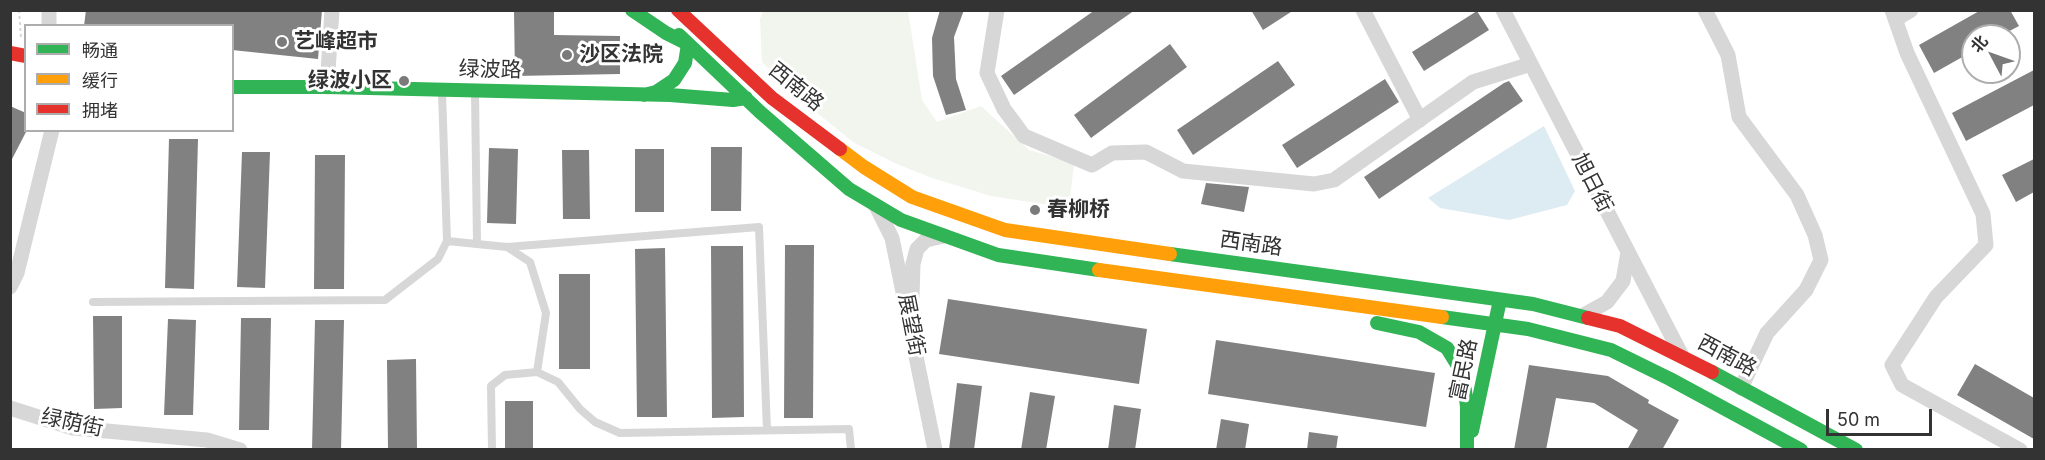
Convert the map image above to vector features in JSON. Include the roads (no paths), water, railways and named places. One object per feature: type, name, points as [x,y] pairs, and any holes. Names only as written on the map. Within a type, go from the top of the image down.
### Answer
[{"type":"main road","points":[[632,10],[666,33],[688,44],[685,63],[674,80],[656,92],[644,95]]},
{"type":"main road","name":"西南路","points":[[656,10],[688,44],[746,98],[849,189],[901,220],[998,255],[1019,259],[1528,329],[1611,350],[1670,379],[1801,450]]},
{"type":"main road","name":"西南路","points":[[678,10],[772,98],[864,167],[912,197],[1005,230],[1533,304],[1620,326],[1682,356],[1856,450]]},
{"type":"main road","name":"绿波路","points":[[234,87],[670,95],[732,100],[746,98]]},
{"type":"main road","points":[[1310,300],[1364,320],[1419,332],[1447,348],[1463,374],[1467,407],[1468,450]]},
{"type":"main road","name":"富民路","points":[[1468,450],[1500,300]]},
{"type":"street","points":[[327,87],[332,10]]},
{"type":"street","points":[[997,10],[987,73],[1004,109],[1024,136],[1092,165],[1112,153],[1146,152],[1183,171],[1314,184],[1334,180],[1473,82],[1531,64]]},
{"type":"street","points":[[1363,10],[1420,120]]},
{"type":"street","name":"旭日街","points":[[1503,10],[1682,356]]},
{"type":"street","points":[[1705,10],[1728,55],[1738,117],[1797,195],[1815,235],[1821,261],[1806,290],[1767,333],[1741,388]]},
{"type":"street","points":[[1911,10],[1894,15],[1907,53],[1983,214],[1986,245],[1936,297],[1892,365],[1902,385],[2020,450]]},
{"type":"street","points":[[10,287],[17,273],[52,132]]},
{"type":"street","name":"展望街","points":[[876,205],[892,238],[935,450]]},
{"type":"street","points":[[914,339],[911,287],[917,249],[926,240],[944,236]]},
{"type":"street","points":[[1582,316],[1607,302],[1623,281],[1628,252]]},
{"type":"street","name":"绿荫街","points":[[10,408],[73,428],[207,440],[240,450]]},
{"type":"lane","points":[[93,302],[385,300],[438,259],[447,241],[441,90]]},
{"type":"lane","points":[[475,90],[477,243]]},
{"type":"lane","points":[[447,241],[507,247],[759,227],[767,430]]},
{"type":"lane","points":[[507,247],[530,261],[546,313],[537,372]]},
{"type":"lane","points":[[492,450],[491,386],[505,375],[537,372],[558,382],[580,409],[595,422],[620,433],[849,429],[851,450]]},
{"type":"place","name":"艺峰超市","points":[[282,42]]},
{"type":"place","name":"沙区法院","points":[[567,55]]},
{"type":"place","name":"绿波小区","points":[[404,81]]},
{"type":"place","name":"春柳桥","points":[[1035,210]]}]
